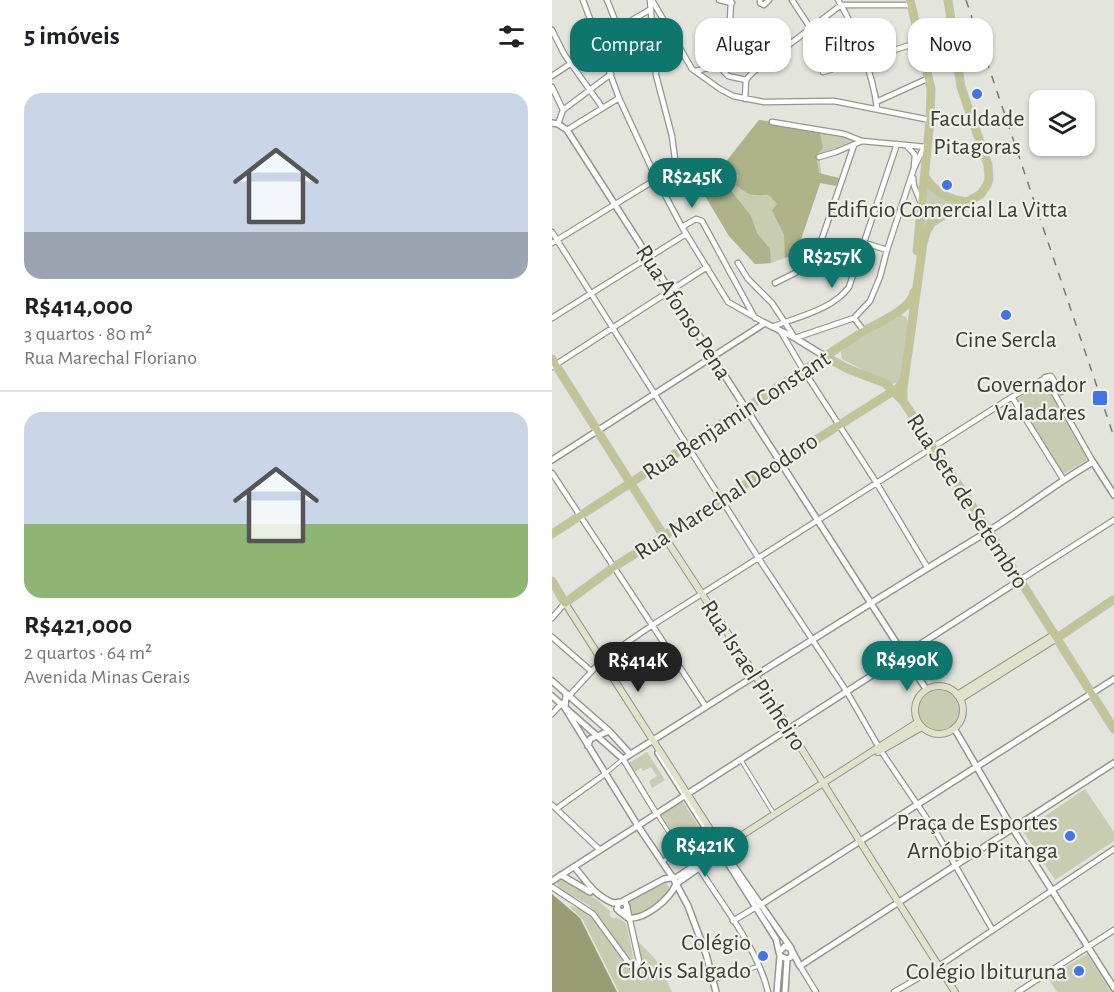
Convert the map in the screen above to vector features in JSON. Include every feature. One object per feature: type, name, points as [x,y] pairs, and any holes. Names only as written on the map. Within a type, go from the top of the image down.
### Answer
[{"type":"main road","name":"Rua Sete de Setembro","points":[[948,0],[961,87],[989,172],[989,182],[985,190],[937,218],[927,230],[923,243],[903,401],[989,531],[1114,729]]},
{"type":"main road","points":[[910,2],[914,18]]},
{"type":"main road","points":[[919,200],[925,177],[930,120],[928,72]]},
{"type":"main road","points":[[925,177],[934,190],[941,195],[967,202]]},
{"type":"main road","name":"Rua Benjamin Constant","points":[[552,534],[826,357],[847,341],[896,313],[912,300],[915,291],[919,200]]},
{"type":"main road","points":[[896,313],[908,315],[913,325]]},
{"type":"main road","points":[[847,341],[838,356],[848,369]]},
{"type":"main road","points":[[826,357],[848,369],[885,383],[903,401]]},
{"type":"main road","name":"Rua Israel Pinheiro","points":[[553,364],[599,431],[955,992]]},
{"type":"main road","name":"Rua Marechal Deodoro","points":[[565,603],[614,567],[894,390],[906,376]]},
{"type":"main road","points":[[552,581],[722,850]]},
{"type":"main road","points":[[959,697],[1113,600]]},
{"type":"main road","points":[[932,687],[945,687],[959,697],[962,715],[954,728],[941,734],[927,731],[920,725],[915,704],[926,690],[932,687]]},
{"type":"main road","points":[[722,850],[920,725]]},
{"type":"main road","points":[[722,850],[774,814],[824,785]]},
{"type":"street","points":[[583,0],[590,18]]},
{"type":"street","points":[[607,0],[615,20],[622,26],[651,9]]},
{"type":"street","points":[[651,0],[657,80],[670,126],[676,167]]},
{"type":"street","points":[[651,0],[695,72],[720,89],[745,99],[772,102],[826,100],[930,120]]},
{"type":"street","points":[[719,0],[732,2],[730,18]]},
{"type":"street","points":[[760,0],[760,3],[764,5],[769,0]]},
{"type":"street","points":[[792,0],[804,18]]},
{"type":"street","points":[[838,0],[847,18]]},
{"type":"street","points":[[825,18],[841,5],[910,2]]},
{"type":"street","points":[[552,30],[570,61]]},
{"type":"street","points":[[745,99],[746,80],[752,73],[803,35]]},
{"type":"street","points":[[552,76],[570,64]]},
{"type":"street","points":[[577,72],[602,106]]},
{"type":"street","points":[[724,72],[728,76],[746,80]]},
{"type":"street","points":[[868,72],[877,108]]},
{"type":"street","points":[[552,87],[563,110],[611,74],[656,178],[686,234],[730,305],[795,338],[826,357]]},
{"type":"street","points":[[876,102],[929,78]]},
{"type":"street","points":[[567,130],[602,106],[620,98]]},
{"type":"street","name":"Rua Afonso Pena","points":[[563,110],[555,124],[567,130],[926,690]]},
{"type":"street","points":[[771,122],[844,134],[862,141],[926,147],[914,168],[875,290],[864,309],[854,318],[795,338],[791,341],[790,348]]},
{"type":"street","points":[[819,157],[862,141]]},
{"type":"street","points":[[772,327],[827,305],[845,293],[865,243],[897,144]]},
{"type":"street","points":[[775,283],[811,265],[818,253],[854,145]]},
{"type":"street","points":[[907,146],[915,155],[913,183],[919,200]]},
{"type":"street","points":[[676,167],[698,177]]},
{"type":"street","points":[[554,241],[676,167]]},
{"type":"street","points":[[903,202],[911,196],[919,200]]},
{"type":"street","points":[[682,227],[696,219],[702,221],[755,318]]},
{"type":"street","points":[[552,232],[554,241],[591,293],[880,749],[936,832],[954,867],[992,929]]},
{"type":"street","points":[[552,318],[686,234]]},
{"type":"street","points":[[865,243],[886,250]]},
{"type":"street","points":[[738,263],[748,279],[772,303],[795,338]]},
{"type":"street","points":[[553,364],[707,267]]},
{"type":"street","points":[[854,318],[864,331]]},
{"type":"street","points":[[552,460],[765,323]]},
{"type":"street","points":[[781,332],[927,567]]},
{"type":"street","points":[[1048,377],[1060,392],[1065,388]]},
{"type":"street","points":[[552,714],[563,706],[566,697],[603,659],[651,626],[933,446],[1048,377]]},
{"type":"street","points":[[1048,377],[1093,462],[1114,495]]},
{"type":"street","points":[[1012,397],[1063,479]]},
{"type":"street","points":[[600,850],[554,807],[606,774],[630,754],[927,567],[989,531],[1063,479],[1093,462]]},
{"type":"street","points":[[552,473],[706,707]]},
{"type":"street","points":[[552,881],[1114,520]]},
{"type":"street","name":"Rua Marechal Deodoro","points":[[552,618],[565,603]]},
{"type":"street","points":[[552,636],[591,671]]},
{"type":"street","points":[[733,921],[1114,679]]},
{"type":"street","points":[[552,681],[566,697],[609,731],[630,754]]},
{"type":"street","points":[[552,696],[623,759],[692,868]]},
{"type":"street","points":[[563,706],[675,881],[692,915],[716,992]]},
{"type":"street","points":[[954,728],[1013,829],[1114,988]]},
{"type":"street","points":[[590,749],[588,741],[596,735],[609,731]]},
{"type":"street","points":[[740,759],[774,814]]},
{"type":"street","points":[[800,966],[1114,764]]},
{"type":"street","points":[[894,992],[939,966],[1114,849]]},
{"type":"street","points":[[662,862],[680,850]]},
{"type":"street","points":[[632,920],[651,910],[670,894],[675,881],[722,850]]},
{"type":"street","points":[[619,910],[617,906],[664,879],[675,881],[699,868],[722,850]]},
{"type":"street","points":[[722,850],[776,939],[779,954],[777,992]]},
{"type":"street","points":[[575,868],[590,888],[603,898],[613,903],[623,903]]},
{"type":"street","points":[[699,868],[759,966],[768,992]]},
{"type":"street","points":[[562,875],[632,920]]},
{"type":"street","points":[[582,886],[586,885],[586,880]]},
{"type":"street","points":[[552,887],[593,914],[631,966],[636,967],[639,961],[632,920],[623,903]]},
{"type":"street","points":[[758,906],[791,950],[816,992]]},
{"type":"street","points":[[1018,992],[1114,930]]},
{"type":"street","points":[[779,954],[785,946],[791,950]]},
{"type":"street","points":[[785,992],[787,959],[792,955],[791,950]]},
{"type":"street","points":[[779,954],[787,959]]},
{"type":"street","points":[[713,980],[759,966]]},
{"type":"shaded area","points":[[759,120],[830,130],[854,140],[819,155],[822,178],[796,254],[771,263],[755,264],[729,236],[698,184],[713,167],[721,168]]},
{"type":"shaded area","points":[[759,120],[819,130],[823,148],[816,156],[819,173],[839,178],[836,186],[820,183],[796,254],[785,258],[784,235],[772,210],[777,204],[767,195],[752,195],[745,192],[736,185],[739,176],[731,170],[725,173],[726,184],[751,216],[757,233],[770,249],[771,263],[755,264],[729,236],[698,184],[713,167],[721,168]]},
{"type":"shaded area","points":[[927,185],[940,197],[957,202],[935,215],[921,232]]},
{"type":"shaded area","points":[[898,314],[906,317],[908,322],[901,380],[893,384],[888,383],[842,359],[841,352],[849,344]]},
{"type":"shaded area","points":[[1045,383],[1090,458],[1062,475],[1017,399]]},
{"type":"shaded area","points":[[939,689],[954,695],[960,710],[954,725],[939,731],[924,725],[918,710],[924,695]]},
{"type":"shaded area","points":[[647,752],[665,780],[652,788],[649,781],[657,776],[651,767],[643,771],[641,768],[635,772],[629,763]]},
{"type":"shaded area","name":"Praça de Esportes Arnóbio Pitanga","points":[[1085,789],[1114,832],[1114,841],[1055,880],[1023,831]]},
{"type":"shaded area","points":[[680,798],[713,848],[689,863],[656,813]]},
{"type":"shaded area","points":[[562,878],[597,900],[611,912],[609,915],[614,919],[616,917],[626,923],[634,961],[630,960],[589,905],[560,889],[556,882]]},
{"type":"shaded area","points":[[664,879],[672,892],[651,910],[630,919],[626,909],[619,910],[619,903]]},
{"type":"shaded area","points":[[552,894],[580,918],[617,992],[552,992]]},
{"type":"shaded area","points":[[569,906],[587,913],[595,921],[630,967],[639,964],[634,937],[657,961],[672,992],[619,992],[583,920]]},
{"type":"shaded area","name":"Colégio Ibituruna","points":[[1087,954],[1111,992],[1057,992],[1048,978]]},
{"type":"railway","points":[[966,0],[1114,437]]},
{"type":"place","name":"Faculdade Pitagoras","points":[[977,94]]},
{"type":"place","name":"Edificio Comercial La Vitta","points":[[947,185]]},
{"type":"place","name":"Cine Sercla","points":[[1006,315]]},
{"type":"place","name":"Governador Valadares","points":[[1100,398]]},
{"type":"place","name":"Praça de Esportes Arnóbio Pitanga","points":[[1070,836]]},
{"type":"place","name":"Colégio Clóvis Salgado","points":[[763,956]]},
{"type":"place","name":"Colégio Ibituruna","points":[[1079,971]]}]
